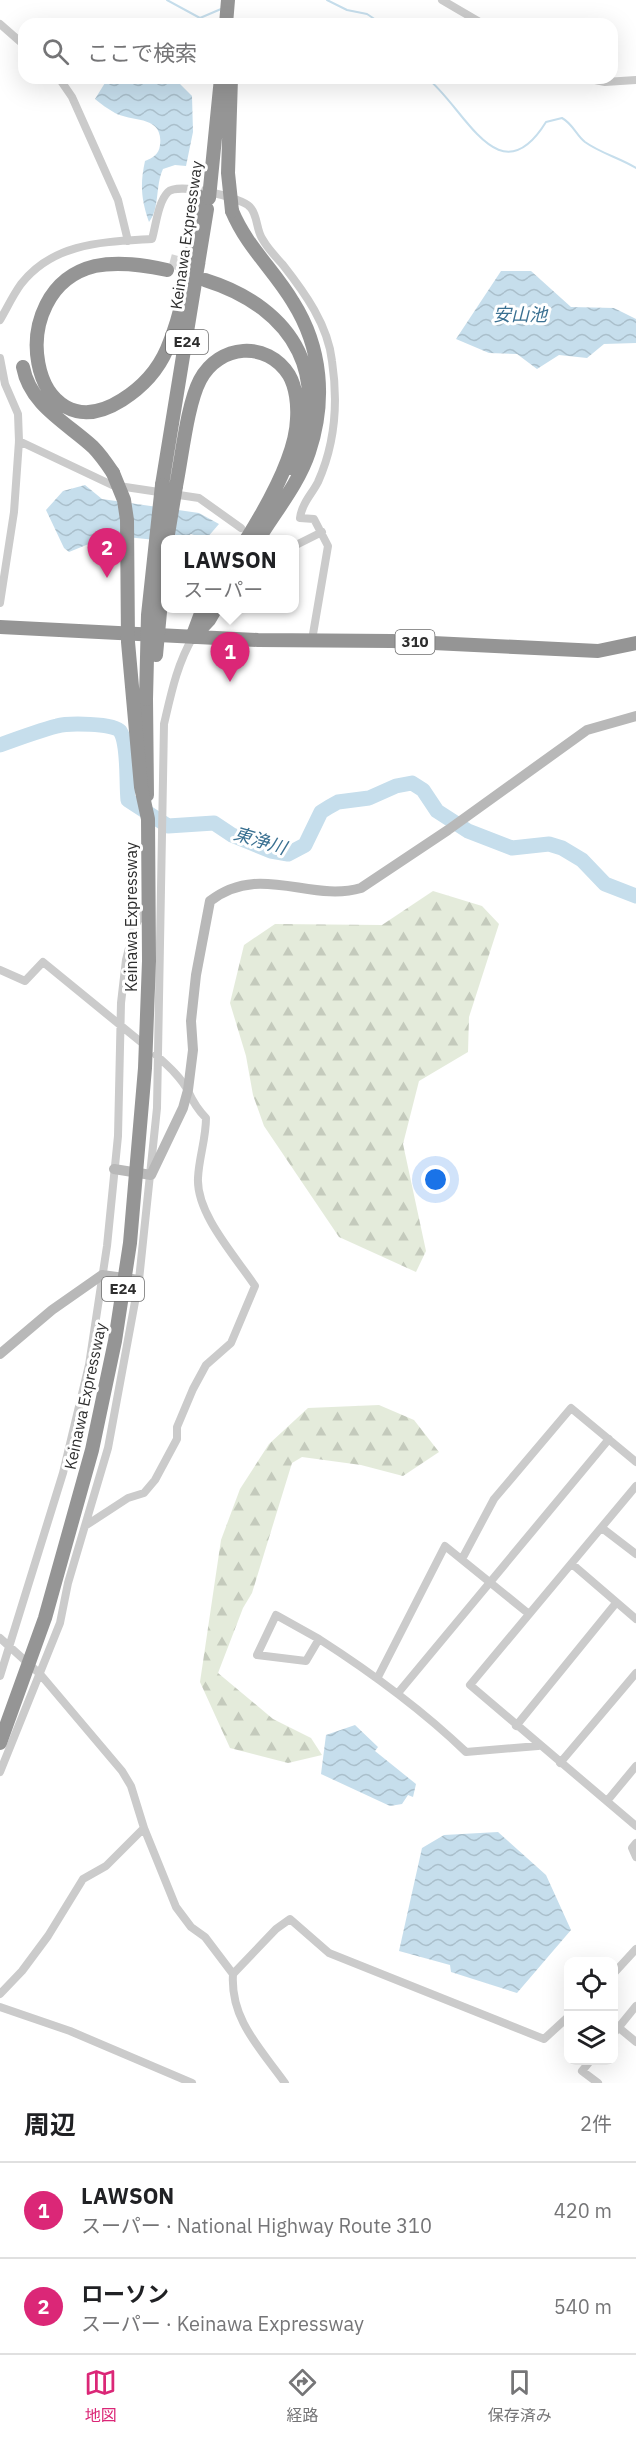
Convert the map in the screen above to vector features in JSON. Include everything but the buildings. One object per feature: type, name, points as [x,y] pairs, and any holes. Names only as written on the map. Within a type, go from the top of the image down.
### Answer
[{"type":"highway","points":[[226,18],[228,0]]},
{"type":"highway","points":[[233,18],[234,0]]},
{"type":"highway","name":"Keinawa Expressway","points":[[161,535],[204,198],[214,151],[220,84]]},
{"type":"highway","points":[[231,84],[228,173],[232,211],[241,232],[280,282],[305,323],[319,366],[319,395],[309,454],[261,535]]},
{"type":"highway","points":[[30,306],[43,288],[58,275],[92,260],[117,257],[169,265],[95,266],[61,282],[48,294],[33,320],[29,349],[34,374],[51,398],[66,407],[81,411],[110,407],[136,391],[156,369],[168,348],[187,279],[204,198]]},
{"type":"highway","points":[[244,534],[270,500],[299,452],[308,422],[305,370],[297,348],[284,327],[266,308],[206,275],[249,288],[269,302],[285,318],[309,362],[319,395]]},
{"type":"highway","points":[[21,350],[25,377],[41,403],[94,448],[113,473],[124,500],[127,520],[129,653],[141,788],[148,819]]},
{"type":"highway","points":[[167,535],[169,486],[200,380],[217,358],[231,353],[252,350],[275,359],[283,366],[293,384],[297,421],[283,471],[270,500]]},
{"type":"highway","name":"Keinawa Expressway","points":[[0,1743],[45,1618],[92,1450],[115,1341],[130,1243],[145,1068],[149,961],[146,699],[148,615],[161,535]]},
{"type":"highway","points":[[146,699],[154,668],[161,591]]},
{"type":"highway","points":[[193,637],[202,613]]},
{"type":"highway","points":[[193,637],[213,613]]},
{"type":"highway","name":"310","points":[[0,627],[193,637],[392,641],[598,651],[636,642]]},
{"type":"street","points":[[442,0],[473,18]]},
{"type":"street","points":[[0,24],[18,40]]},
{"type":"street","points":[[618,81],[636,80]]},
{"type":"street","points":[[63,84],[72,97],[118,200],[128,241]]},
{"type":"street","points":[[0,320],[23,281],[55,256],[77,246],[152,239],[163,199],[169,191],[176,188],[238,200],[254,212],[259,234],[314,310],[330,349],[334,393],[333,435],[318,483],[301,509],[300,518],[314,519],[328,546],[312,640]]},
{"type":"street","points":[[0,358],[4,384],[18,414],[19,441],[14,512],[0,603]]},
{"type":"street","points":[[19,441],[112,485],[199,498],[244,534]]},
{"type":"street","points":[[299,544],[322,532]]},
{"type":"street","points":[[0,1772],[60,1623],[68,1583],[108,1448],[139,1280],[151,1175],[158,1056],[164,724],[184,652],[193,637]]},
{"type":"street","points":[[151,1175],[183,1108],[188,1090],[193,1050],[191,1021],[196,975],[210,901],[238,885],[261,883],[345,892],[374,881],[587,730],[636,716]]},
{"type":"street","points":[[0,1676],[63,1473],[89,1365],[107,1246],[119,1120],[123,1027],[121,1003],[128,946],[141,913],[160,889]]},
{"type":"street","points":[[0,970],[25,981],[43,962],[158,1056],[188,1090],[192,1103],[206,1118],[206,1133],[198,1177],[205,1212],[255,1286],[231,1343],[206,1365],[193,1389],[177,1427],[177,1439],[159,1475],[144,1493],[129,1498],[85,1526]]},
{"type":"street","points":[[114,1169],[151,1175]]},
{"type":"street","points":[[0,1354],[52,1310],[102,1275],[139,1280]]},
{"type":"street","points":[[462,1559],[494,1499],[571,1408],[636,1462]]},
{"type":"street","points":[[398,1693],[609,1439]]},
{"type":"street","points":[[636,1486],[470,1685],[538,1746],[636,1826]]},
{"type":"street","points":[[602,1528],[636,1554]]},
{"type":"street","points":[[378,1677],[445,1546],[529,1614]]},
{"type":"street","points":[[572,1564],[636,1619]]},
{"type":"street","points":[[516,1726],[616,1603]]},
{"type":"street","points":[[319,1639],[306,1661],[257,1655],[276,1614],[319,1639],[378,1677],[433,1721],[466,1752],[538,1746]]},
{"type":"street","points":[[0,1638],[40,1674],[122,1771],[131,1785],[144,1828],[176,1907],[191,1927],[205,1937],[233,1974]]},
{"type":"street","points":[[560,1763],[636,1673]]},
{"type":"street","points":[[607,1801],[636,1766]]},
{"type":"street","points":[[0,1994],[22,1971],[48,1936],[83,1879],[106,1866],[144,1828]]},
{"type":"street","points":[[636,1843],[632,1848],[636,1857]]},
{"type":"street","points":[[285,2083],[236,2011],[231,1995],[233,1974],[276,1929],[290,1919],[329,1953],[544,2039],[564,2021]]},
{"type":"street","points":[[618,1969],[636,1949]]},
{"type":"street","points":[[618,2028],[636,2006]]},
{"type":"street","points":[[0,2007],[79,2035],[192,2083]]},
{"type":"street","points":[[618,2031],[636,2042]]},
{"type":"street","points":[[587,2065],[582,2071],[598,2083]]},
{"type":"green space","points":[[433,891],[482,906],[499,924],[469,1017],[468,1052],[419,1081],[403,1144],[426,1251],[416,1272],[339,1237],[264,1126],[253,1095],[246,1056],[230,1003],[244,945],[275,924],[382,925]]},
{"type":"green space","points":[[379,1405],[414,1420],[439,1452],[403,1476],[361,1465],[302,1457],[292,1463],[252,1593],[243,1608],[218,1673],[273,1719],[311,1738],[322,1755],[288,1763],[230,1748],[200,1682],[221,1540],[240,1489],[269,1444],[308,1408]]},
{"type":"water","points":[[104,84],[180,84],[192,96],[193,132],[186,166],[175,165],[163,169],[155,210],[149,222],[144,206],[142,177],[145,161],[158,151],[160,135],[152,124],[115,113],[95,99]]},
{"type":"water","name":"安山池","points":[[501,271],[531,271],[571,307],[614,308],[636,319],[636,343],[604,344],[587,358],[559,355],[537,369],[517,354],[489,353],[456,339]]},
{"type":"water","points":[[85,485],[102,499],[199,513],[219,524],[209,535],[161,535],[161,541],[117,536],[101,539],[69,552],[64,548],[46,510],[63,491]]},
{"type":"water","points":[[355,1725],[378,1747],[375,1751],[416,1784],[413,1797],[408,1795],[402,1804],[390,1806],[321,1774],[326,1735]]},
{"type":"water","points":[[498,1832],[546,1875],[571,1930],[517,1993],[451,1972],[450,1965],[399,1951],[422,1848],[444,1835]]},
{"type":"waterway","points":[[167,0],[200,18],[221,9]]},
{"type":"waterway","points":[[327,0],[347,10],[367,14],[373,18]]},
{"type":"waterway","points":[[433,84],[483,140],[498,149],[513,151],[529,143],[546,122],[562,118],[585,142],[636,168]]},
{"type":"waterway","name":"東浄川","points":[[0,745],[62,725],[90,724],[116,728],[120,731],[125,745],[128,800],[168,826],[214,823],[232,835],[271,851],[288,854],[305,845],[321,812],[329,807],[338,802],[369,798],[396,786],[412,783],[423,790],[437,811],[468,831],[512,848],[549,844],[562,848],[582,860],[605,884],[636,896]]},
{"type":"tunnel","points":[[170,261],[207,271]]},
{"type":"place","name":"ローソン","points":[[107,578]]},
{"type":"place","name":"LAWSON","points":[[230,682]]}]
